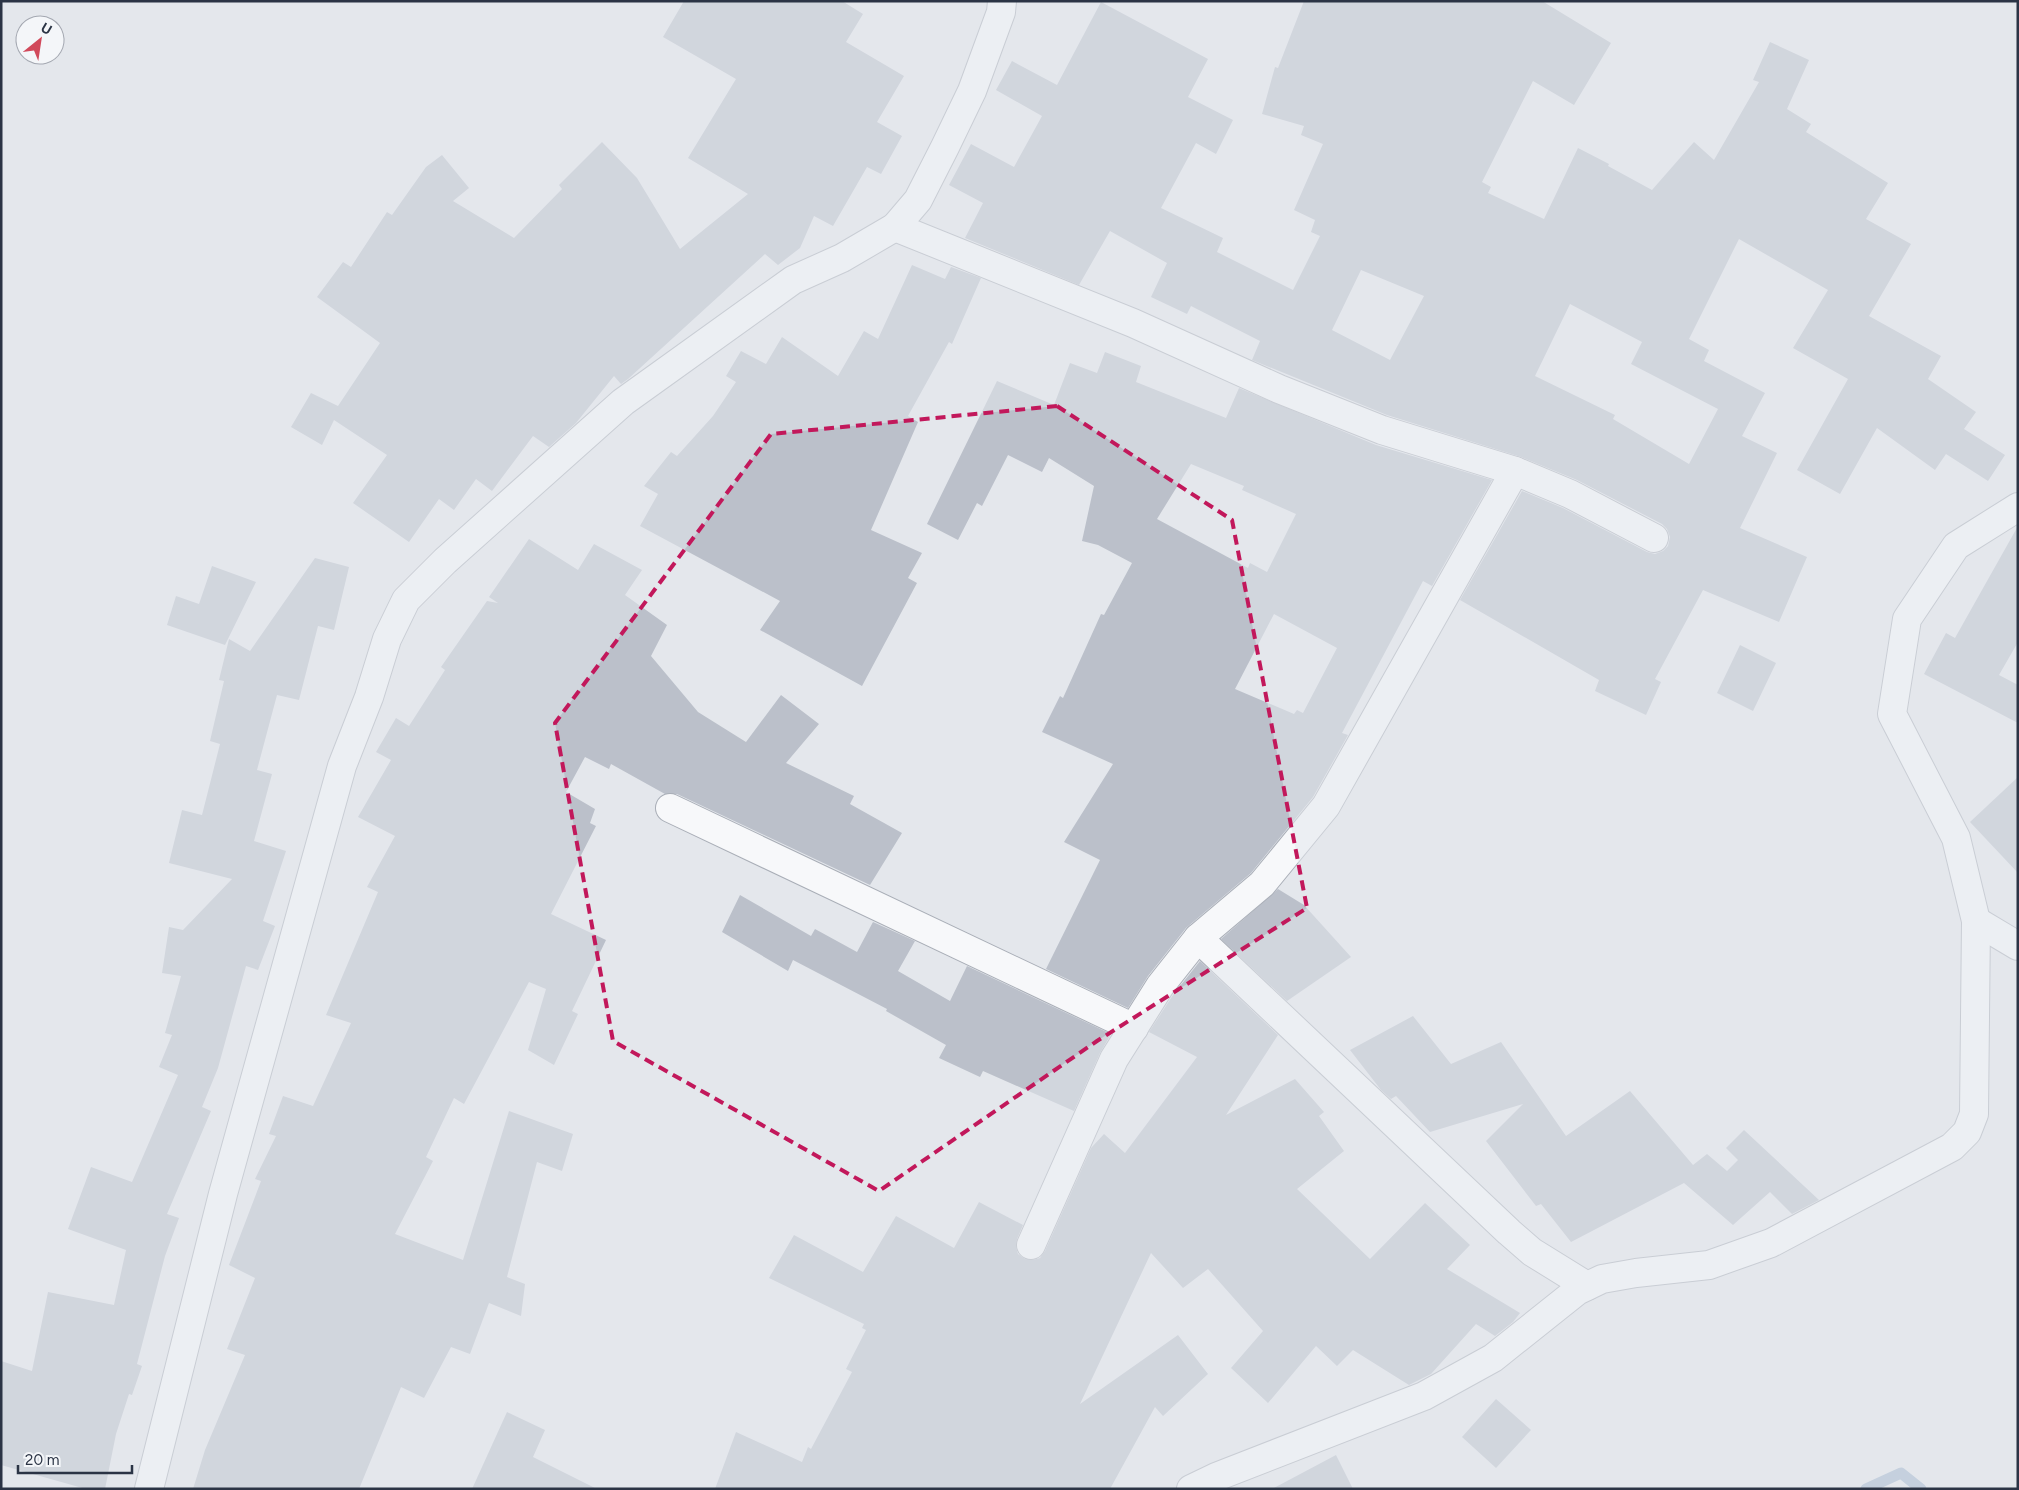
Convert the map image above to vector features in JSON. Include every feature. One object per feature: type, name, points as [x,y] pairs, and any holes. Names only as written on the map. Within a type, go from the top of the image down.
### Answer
[{"type":"street","points":[[149,1489],[223,1194],[342,766],[369,697],[388,639],[406,600],[445,561],[624,402],[794,280],[842,258],[895,227],[918,200],[972,91],[1001,12],[1002,1]]},
{"type":"street","points":[[895,227],[1133,323],[1279,389],[1373,427],[1515,471],[1570,494],[1654,538]]},
{"type":"street","points":[[1031,1245],[1114,1059],[1160,986],[1198,938],[1262,884],[1326,806],[1515,471]]},
{"type":"street","points":[[1192,1489],[1216,1477],[1424,1396],[1493,1358],[1577,1291],[1602,1279],[1636,1272],[1709,1265],[1771,1243],[1952,1147],[1967,1132],[1974,1114],[1976,921],[1956,838],[1892,714],[1907,619],[1956,546],[2018,507]]},
{"type":"street","points":[[670,808],[1134,1028]]},
{"type":"street","points":[[1976,921],[2018,946]]},
{"type":"street","points":[[1198,938],[1508,1232],[1532,1252],[1587,1286]]},
{"type":"highlighted area","points":[[1057,406],[1232,520],[1307,908],[1097,1041],[879,1191],[613,1041],[555,723],[771,434]]},
{"type":"building","points":[[684,1],[842,1],[863,14],[846,42],[904,76],[877,122],[902,136],[881,174],[867,167],[833,226],[814,216],[800,248],[778,265],[765,254],[628,379],[621,384],[614,376],[576,423],[549,447],[533,436],[492,491],[476,479],[454,510],[439,499],[409,542],[353,503],[387,455],[334,420],[322,445],[291,427],[311,393],[338,406],[380,343],[317,297],[343,262],[351,267],[387,212],[392,215],[426,167],[442,155],[469,188],[453,201],[514,238],[562,189],[559,185],[602,142],[637,178],[680,249],[748,194],[688,158],[736,79],[663,37]]},
{"type":"building","points":[[1304,1],[1542,1],[1611,43],[1574,105],[1533,81],[1482,182],[1491,187],[1488,193],[1544,219],[1578,148],[1652,190],[1694,142],[1714,160],[1759,82],[1753,80],[1770,42],[1809,60],[1787,109],[1811,124],[1806,132],[1888,183],[1866,219],[1911,244],[1869,316],[1941,356],[1928,379],[1976,412],[1964,429],[2005,455],[1988,481],[1946,454],[1935,470],[1877,428],[1840,494],[1797,470],[1848,379],[1793,348],[1828,290],[1739,239],[1689,339],[1709,350],[1704,361],[1765,393],[1742,436],[1777,453],[1740,528],[1807,557],[1779,622],[1703,590],[1655,679],[1661,682],[1646,715],[1595,691],[1599,680],[1460,600],[1522,491],[1563,508],[1647,552],[1655,554],[1663,551],[1668,546],[1670,537],[1667,529],[1662,524],[1577,480],[1521,457],[1387,415],[1252,360],[1260,341],[1191,306],[1187,314],[1151,297],[1167,263],[1110,231],[1079,285],[965,238],[983,203],[949,185],[971,144],[1014,167],[1042,116],[996,90],[1012,61],[1057,85],[1101,2],[1208,59],[1188,97],[1233,120],[1216,154],[1196,143],[1161,208],[1223,238],[1217,252],[1293,290],[1320,236],[1311,232],[1315,220],[1294,210],[1323,144],[1301,135],[1304,126],[1262,114],[1275,67],[1278,68]],"holes":[[[1361,270],[1424,296],[1390,360],[1332,330]],[[1570,304],[1642,342],[1631,364],[1718,409],[1689,464],[1613,419],[1615,415],[1535,376]]]},
{"type":"building","points":[[912,265],[945,279],[951,267],[981,278],[952,344],[949,342],[908,416],[918,422],[871,530],[922,553],[908,578],[917,583],[862,686],[760,630],[780,601],[640,526],[658,494],[644,486],[671,452],[677,456],[713,416],[736,382],[726,376],[741,351],[766,364],[782,337],[838,376],[864,331],[878,339]]},
{"type":"building","points":[[1105,352],[1141,366],[1136,382],[1226,418],[1239,388],[1376,445],[1492,480],[1432,586],[1423,581],[1342,733],[1348,735],[1313,797],[1251,873],[1186,928],[1148,976],[1128,1008],[1046,969],[1100,860],[1064,842],[1113,764],[1042,732],[1060,696],[1063,698],[1101,614],[1104,615],[1132,563],[1098,545],[1082,541],[1094,486],[1049,458],[1042,472],[1008,455],[982,506],[977,503],[958,540],[927,524],[997,381],[1054,405],[1070,363],[1097,373]],"holes":[[[1191,464],[1244,486],[1242,490],[1296,514],[1267,572],[1250,563],[1248,568],[1157,519]],[[1274,614],[1337,648],[1303,713],[1297,710],[1294,714],[1235,689]]]},
{"type":"building","points":[[2018,526],[2018,642],[1999,675],[2018,685],[2018,723],[1924,674],[1946,633],[1955,638]]},
{"type":"building","points":[[529,539],[578,570],[594,544],[642,570],[625,595],[667,625],[651,656],[698,712],[746,742],[781,695],[819,724],[786,763],[854,796],[850,804],[902,833],[870,885],[677,794],[665,794],[611,764],[609,769],[585,757],[566,792],[595,809],[590,823],[596,826],[551,914],[606,940],[572,1011],[578,1014],[554,1065],[528,1050],[546,989],[529,982],[464,1104],[454,1098],[426,1157],[433,1161],[395,1234],[463,1260],[509,1111],[573,1134],[562,1171],[537,1162],[507,1277],[525,1284],[521,1316],[489,1303],[470,1354],[451,1347],[424,1398],[401,1387],[359,1489],[193,1489],[205,1450],[245,1355],[227,1349],[255,1278],[229,1265],[261,1181],[255,1179],[276,1136],[269,1134],[283,1096],[313,1106],[351,1023],[326,1015],[378,892],[367,887],[395,836],[358,817],[391,760],[376,752],[396,718],[409,726],[445,670],[441,667],[487,601],[498,603],[489,597]]},
{"type":"building","points":[[315,558],[349,567],[334,630],[318,626],[299,700],[277,695],[257,770],[272,774],[254,841],[286,851],[263,921],[275,926],[258,970],[246,966],[218,1068],[202,1107],[211,1111],[167,1214],[179,1218],[165,1256],[137,1364],[142,1366],[132,1395],[129,1394],[116,1434],[105,1489],[86,1489],[1,1465],[1,1361],[32,1371],[48,1292],[114,1305],[126,1250],[68,1229],[91,1167],[132,1182],[178,1075],[159,1067],[172,1035],[165,1033],[181,976],[162,973],[169,927],[183,930],[232,879],[169,863],[182,810],[202,815],[220,744],[210,741],[224,681],[219,680],[229,639],[250,651]]},
{"type":"building","points":[[212,566],[256,582],[225,645],[167,625],[176,596],[199,604]]},
{"type":"building","points":[[1740,645],[1776,663],[1753,711],[1717,693]]},
{"type":"building","points":[[2018,777],[2018,873],[1970,822]]},
{"type":"building","points":[[1278,889],[1304,905],[1351,957],[1287,1001],[1221,939]]},
{"type":"building","points":[[740,895],[811,936],[815,929],[857,952],[873,922],[915,941],[898,971],[950,1001],[967,966],[1111,1034],[1100,1053],[1074,1111],[983,1071],[980,1077],[939,1058],[946,1045],[886,1011],[887,1009],[793,960],[788,971],[722,932]]},
{"type":"building","points":[[1200,961],[1278,1035],[1226,1115],[1295,1079],[1324,1112],[1319,1116],[1344,1151],[1297,1189],[1370,1259],[1425,1203],[1470,1245],[1447,1269],[1520,1313],[1513,1322],[1495,1336],[1476,1324],[1431,1374],[1409,1385],[1353,1350],[1337,1366],[1316,1346],[1268,1403],[1231,1368],[1263,1331],[1208,1269],[1183,1288],[1151,1253],[1080,1404],[1178,1335],[1208,1374],[1163,1416],[1155,1407],[1110,1489],[715,1489],[736,1432],[802,1462],[808,1447],[811,1449],[852,1372],[846,1369],[866,1330],[862,1328],[864,1324],[769,1278],[794,1235],[863,1272],[896,1216],[954,1248],[979,1202],[1023,1225],[1017,1239],[1016,1247],[1018,1254],[1025,1259],[1033,1260],[1040,1258],[1045,1251],[1091,1148],[1104,1134],[1125,1153],[1197,1057],[1149,1032],[1173,995]]},
{"type":"building","points":[[1413,1016],[1451,1064],[1501,1042],[1566,1136],[1630,1091],[1693,1165],[1707,1154],[1727,1171],[1738,1160],[1726,1148],[1744,1130],[1819,1200],[1792,1214],[1770,1192],[1733,1225],[1684,1183],[1571,1242],[1541,1204],[1536,1206],[1486,1141],[1523,1104],[1430,1132],[1396,1096],[1391,1099],[1381,1090],[1350,1050]]},
{"type":"building","points":[[1496,1399],[1531,1430],[1496,1468],[1462,1437]]},
{"type":"building","points":[[507,1412],[545,1430],[533,1457],[597,1489],[472,1489]]},
{"type":"building","points":[[1336,1455],[1353,1489],[1272,1489]]},
{"type":"waterway","points":[[1866,1489],[1901,1473],[1921,1489]]}]
